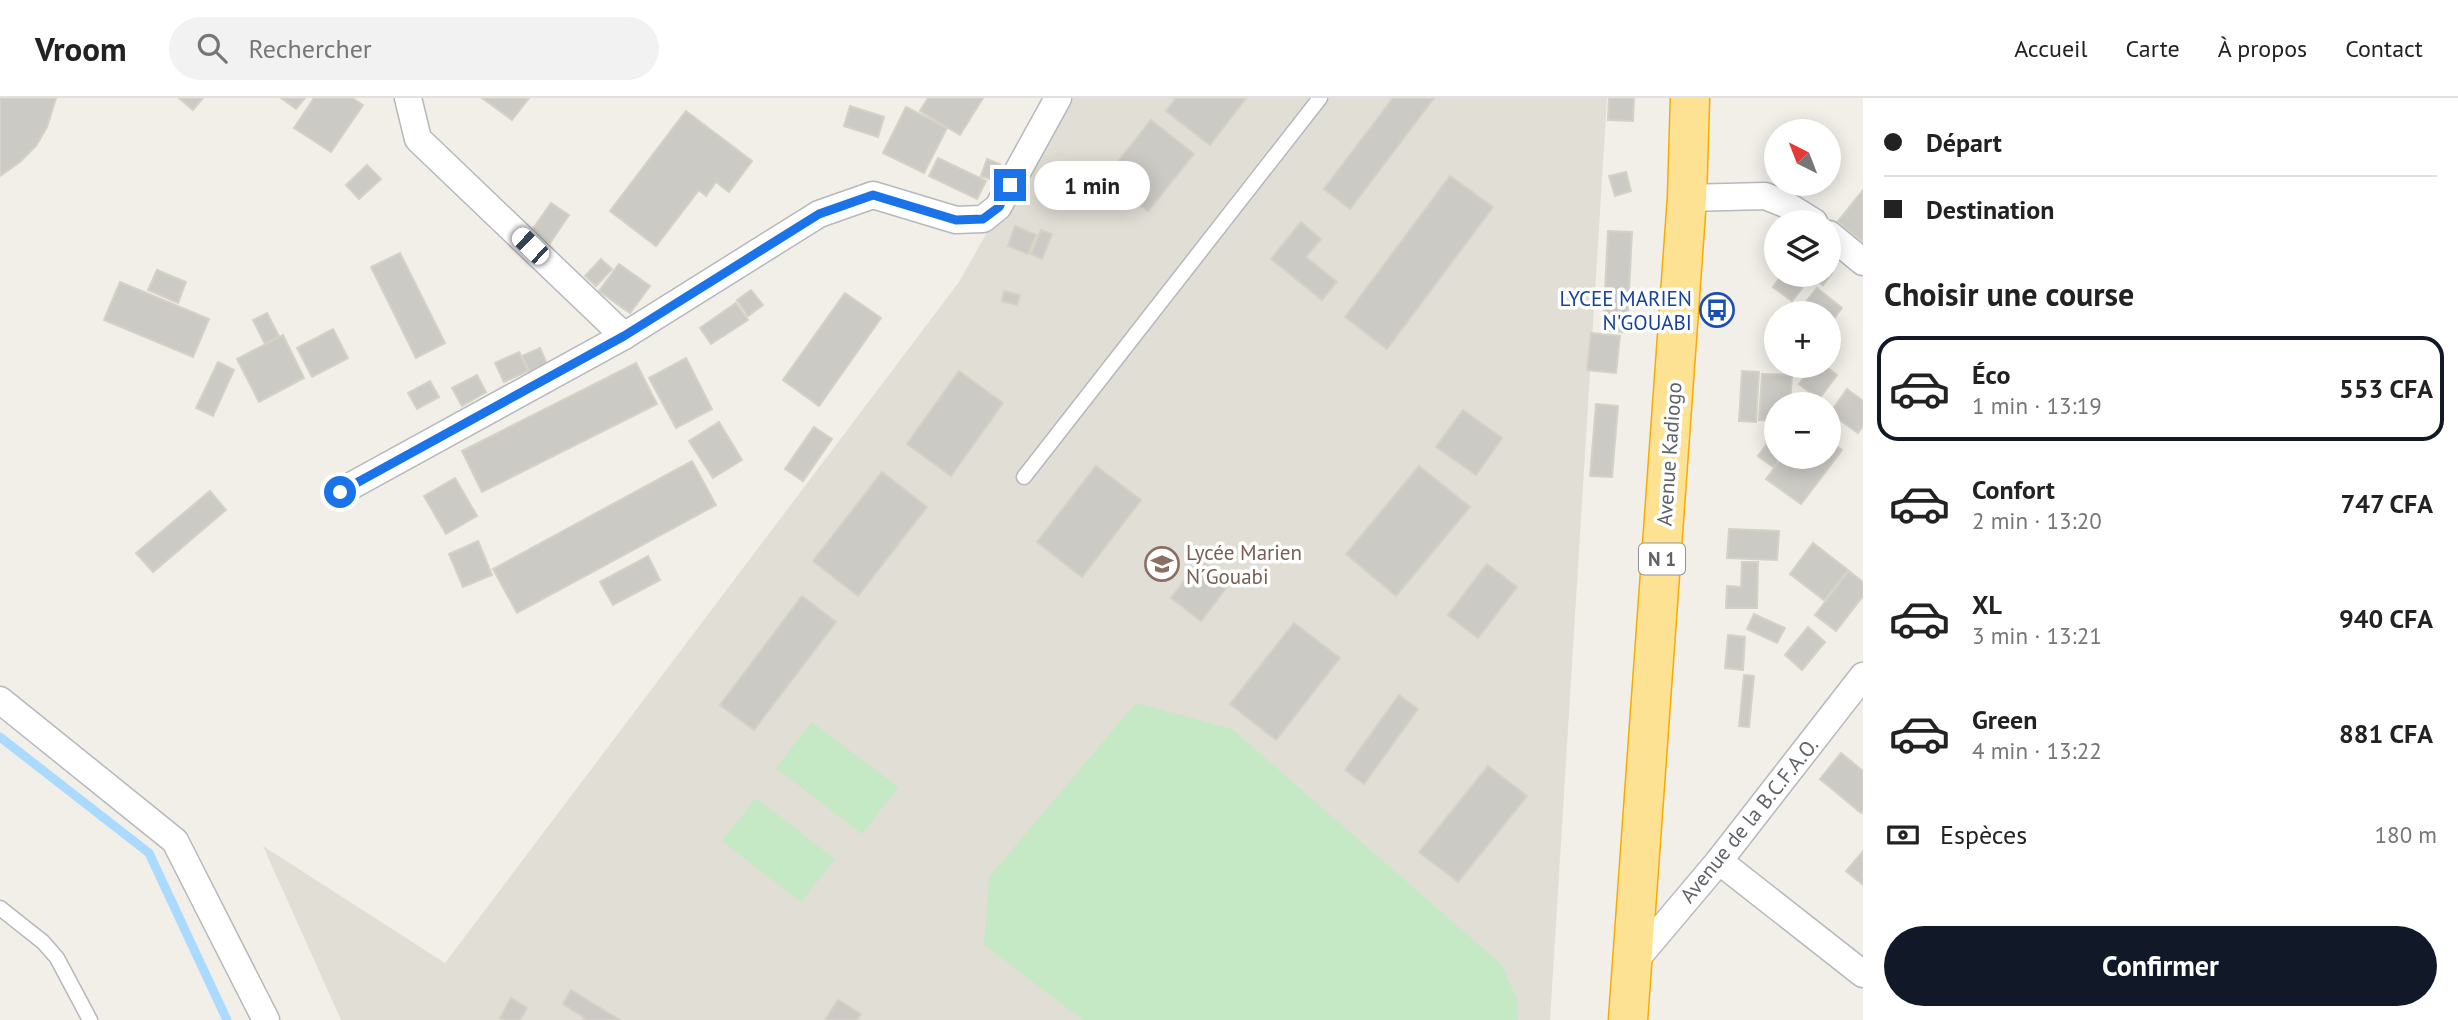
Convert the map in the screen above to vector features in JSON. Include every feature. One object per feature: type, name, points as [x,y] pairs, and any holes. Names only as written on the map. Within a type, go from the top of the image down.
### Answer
[{"type":"highway","name":"Avenue Kadiogo","points":[[1628,1020],[1687,198],[1690,98]]},
{"type":"street","points":[[408,98],[418,139],[624,336]]},
{"type":"street","points":[[340,492],[624,336],[819,214],[873,195],[956,220],[983,219],[999,207],[1058,98]]},
{"type":"street","points":[[1687,198],[1765,196],[1795,210]]},
{"type":"street","points":[[1841,244],[1863,262]]},
{"type":"street","name":"Avenue de la B.C.F.A.O.","points":[[1633,963],[1719,861],[1863,676]]},
{"type":"street","points":[[0,700],[175,841],[266,1020]]},
{"type":"street","points":[[1719,861],[1863,974]]},
{"type":"lane","points":[[1024,477],[1320,98]]},
{"type":"lane","points":[[0,908],[43,942],[57,958],[90,1020]]},
{"type":"shaded area","name":"Lycée Marien N´Gouabi","points":[[1063,98],[1607,98],[1550,1020],[341,1020],[263,846],[445,963],[959,282]]},
{"type":"green space","points":[[1136,703],[1232,729],[1502,965],[1517,1000],[1518,1020],[1083,1020],[984,945],[989,877]]},
{"type":"green space","points":[[812,722],[898,787],[862,834],[776,768]]},
{"type":"green space","points":[[756,798],[835,859],[801,902],[722,841]]},
{"type":"building","points":[[0,98],[56,98],[47,127],[36,146],[0,176]]},
{"type":"building","points":[[179,98],[203,98],[193,110]]},
{"type":"building","points":[[281,98],[305,98],[296,109]]},
{"type":"building","points":[[314,98],[352,98],[363,105],[331,152],[294,128]]},
{"type":"building","points":[[482,98],[529,98],[512,120]]},
{"type":"building","points":[[928,98],[983,98],[960,135],[920,111]]},
{"type":"building","points":[[1176,98],[1246,98],[1210,145],[1166,111]]},
{"type":"building","points":[[1393,98],[1434,98],[1350,209],[1324,189]]},
{"type":"building","points":[[1609,98],[1634,98],[1633,121],[1608,120]]},
{"type":"building","points":[[850,106],[884,117],[878,137],[844,126]]},
{"type":"building","points":[[906,107],[947,128],[924,173],[883,153]]},
{"type":"building","points":[[686,111],[752,161],[729,192],[716,182],[706,196],[699,190],[656,246],[610,211]]},
{"type":"building","points":[[1151,120],[1194,154],[1148,211],[1105,178]]},
{"type":"building","points":[[938,158],[986,181],[977,199],[929,176]]},
{"type":"building","points":[[987,159],[1000,164],[993,180],[981,176]]},
{"type":"building","points":[[367,165],[381,179],[359,199],[346,185]]},
{"type":"building","points":[[1626,172],[1631,191],[1615,196],[1609,176]]},
{"type":"building","points":[[1450,176],[1493,207],[1387,349],[1345,317]]},
{"type":"building","points":[[1863,190],[1863,242],[1841,224],[1841,217]]},
{"type":"building","points":[[551,203],[569,215],[550,243],[532,230]]},
{"type":"building","points":[[1301,222],[1321,239],[1306,257],[1337,282],[1322,300],[1271,259]]},
{"type":"building","points":[[1015,226],[1036,235],[1028,254],[1008,246]]},
{"type":"building","points":[[1041,230],[1052,234],[1042,259],[1031,254]]},
{"type":"building","points":[[1608,231],[1632,232],[1627,332],[1603,331]]},
{"type":"building","points":[[400,253],[445,343],[416,358],[371,267]]},
{"type":"building","points":[[601,259],[612,269],[596,286],[585,276]]},
{"type":"building","points":[[619,264],[650,286],[630,313],[599,291]]},
{"type":"building","points":[[157,270],[186,282],[178,303],[148,290]]},
{"type":"building","points":[[120,282],[209,319],[193,357],[104,320]]},
{"type":"building","points":[[1773,287],[1803,287],[1792,301]]},
{"type":"building","points":[[1817,288],[1833,301],[1807,301]]},
{"type":"building","points":[[751,290],[763,305],[748,316],[737,300]]},
{"type":"building","points":[[1004,291],[1020,295],[1017,305],[1002,301]]},
{"type":"building","points":[[845,293],[881,318],[819,406],[783,380]]},
{"type":"building","points":[[736,303],[748,320],[711,344],[700,328]]},
{"type":"building","points":[[267,313],[279,336],[265,344],[253,320]]},
{"type":"building","points":[[333,329],[348,358],[312,377],[297,348]]},
{"type":"building","points":[[1591,333],[1620,336],[1616,373],[1587,370]]},
{"type":"building","points":[[283,335],[304,378],[259,402],[237,359]]},
{"type":"building","points":[[540,348],[547,364],[530,372],[522,356]]},
{"type":"building","points":[[519,352],[528,371],[504,382],[495,363]]},
{"type":"building","points":[[686,358],[712,409],[676,428],[649,378]]},
{"type":"building","points":[[218,362],[234,370],[213,416],[196,408]]},
{"type":"building","points":[[636,363],[657,404],[482,492],[462,451]]},
{"type":"building","points":[[959,371],[1003,403],[951,476],[907,444]]},
{"type":"building","points":[[1742,371],[1759,372],[1756,422],[1739,421]]},
{"type":"building","points":[[1762,374],[1764,378],[1792,378],[1791,392],[1764,392],[1764,420],[1759,420]]},
{"type":"building","points":[[477,375],[486,392],[462,406],[452,388]]},
{"type":"building","points":[[1804,378],[1835,378],[1824,392],[1810,392],[1799,384]]},
{"type":"building","points":[[430,381],[439,397],[417,409],[408,393]]},
{"type":"building","points":[[1847,389],[1863,401],[1863,426],[1858,433],[1841,421],[1841,397]]},
{"type":"building","points":[[1596,404],[1618,406],[1612,477],[1590,476]]},
{"type":"building","points":[[1463,410],[1502,438],[1476,475],[1436,447]]},
{"type":"building","points":[[719,422],[742,460],[713,478],[689,441]]},
{"type":"building","points":[[814,427],[832,439],[803,481],[785,469]]},
{"type":"building","points":[[1764,448],[1764,460],[1758,456]]},
{"type":"building","points":[[692,461],[716,505],[517,613],[493,569]]},
{"type":"building","points":[[1096,466],[1141,500],[1082,577],[1037,542]]},
{"type":"building","points":[[1419,466],[1470,507],[1396,596],[1346,554]]},
{"type":"building","points":[[1774,469],[1828,469],[1801,504],[1766,479]]},
{"type":"building","points":[[882,472],[927,507],[858,596],[813,561]]},
{"type":"building","points":[[455,478],[477,516],[446,534],[424,496]]},
{"type":"building","points":[[210,491],[226,510],[153,572],[136,553]]},
{"type":"building","points":[[1729,529],[1779,531],[1777,560],[1727,558]]},
{"type":"building","points":[[478,541],[492,575],[463,587],[449,554]]},
{"type":"building","points":[[1813,543],[1848,570],[1824,600],[1790,574]]},
{"type":"building","points":[[648,556],[660,580],[613,605],[600,582]]},
{"type":"building","points":[[1200,560],[1230,583],[1201,621],[1171,598]]},
{"type":"building","points":[[1742,562],[1758,562],[1757,608],[1726,608],[1727,586],[1741,587]]},
{"type":"building","points":[[1487,564],[1517,587],[1478,638],[1448,615]]},
{"type":"building","points":[[1849,571],[1863,582],[1863,596],[1836,631],[1815,615]]},
{"type":"building","points":[[802,596],[836,622],[754,730],[720,705]]},
{"type":"building","points":[[1754,614],[1785,628],[1777,643],[1747,629]]},
{"type":"building","points":[[1294,623],[1340,658],[1276,740],[1230,704]]},
{"type":"building","points":[[1808,627],[1825,642],[1802,670],[1785,655]]},
{"type":"building","points":[[1728,635],[1745,637],[1743,670],[1725,668]]},
{"type":"building","points":[[1744,675],[1754,676],[1749,727],[1739,726]]},
{"type":"building","points":[[1399,695],[1418,709],[1364,784],[1345,770]]},
{"type":"building","points":[[1841,753],[1863,771],[1861,813],[1820,779]]},
{"type":"building","points":[[1488,766],[1527,796],[1458,882],[1419,852]]},
{"type":"building","points":[[1863,851],[1863,885],[1846,871]]},
{"type":"building","points":[[571,990],[620,1020],[583,1020],[585,1018],[563,1004]]},
{"type":"building","points":[[511,998],[527,1008],[520,1020],[500,1018]]},
{"type":"building","points":[[838,1000],[861,1014],[857,1020],[825,1020]]},
{"type":"waterway","points":[[0,737],[149,853],[227,1020]]},
{"type":"place","name":"LYCEE MARIEN N'GOUABI","points":[[1717,310]]},
{"type":"place","name":"Lycée Marien N´Gouabi","points":[[1162,564]]},
{"type":"route","points":[[340,492],[624,336],[819,214],[873,195],[956,220],[983,219],[999,207],[1010,185]]}]
